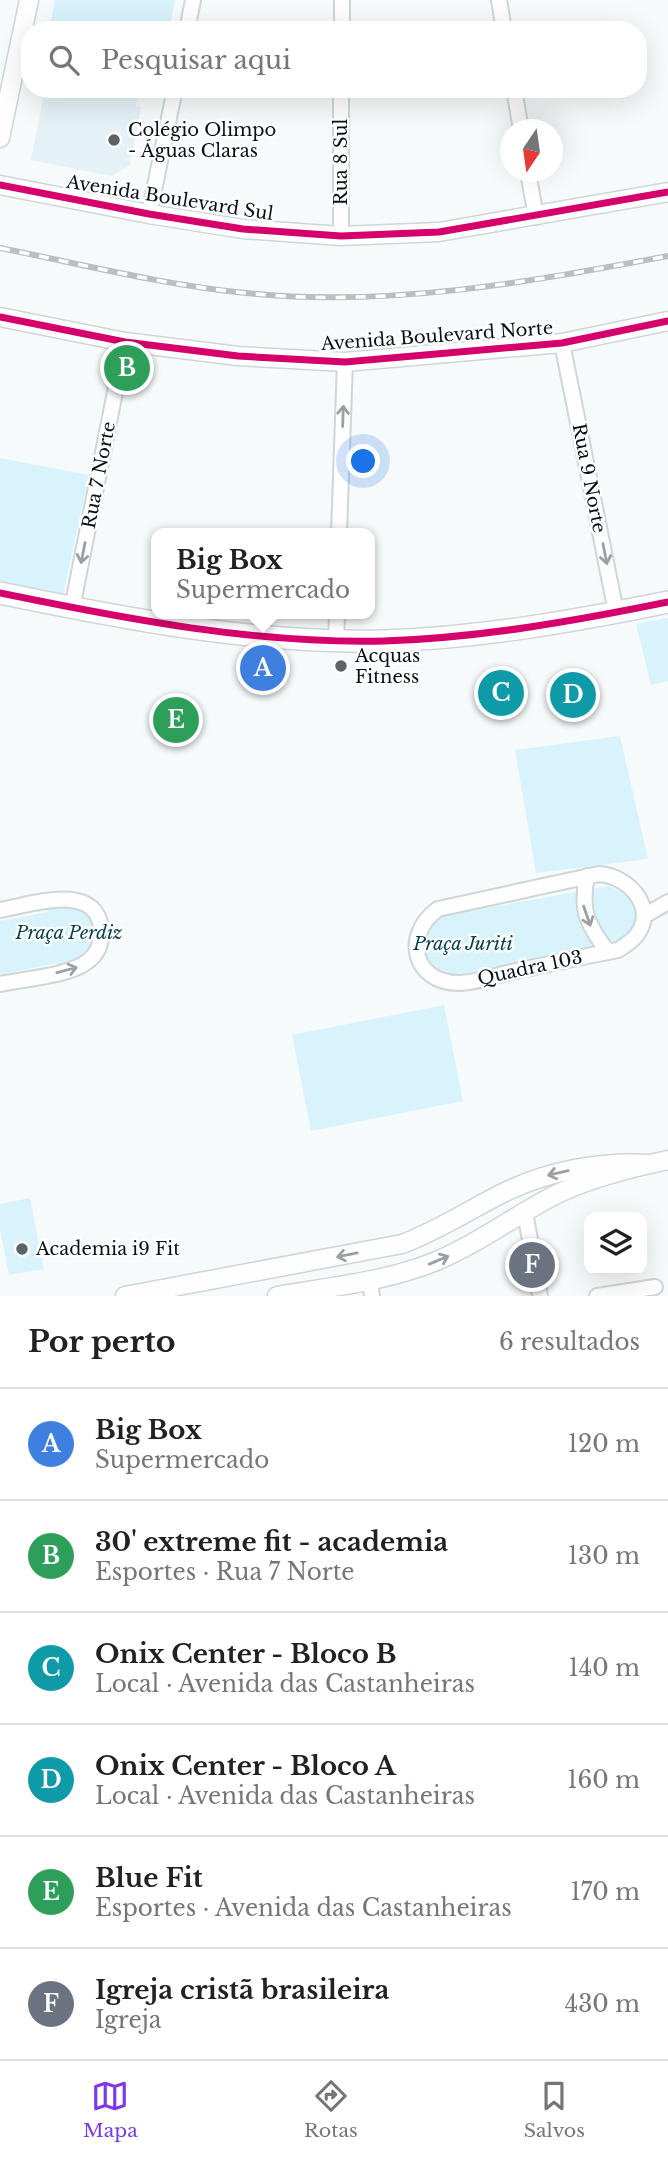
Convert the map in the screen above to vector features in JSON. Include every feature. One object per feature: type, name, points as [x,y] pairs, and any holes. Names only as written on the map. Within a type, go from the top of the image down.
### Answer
[{"type":"main road","points":[[0,593],[72,608],[225,633],[336,641],[385,641],[452,636],[668,602]]},
{"type":"street","points":[[25,21],[29,0]]},
{"type":"street","points":[[189,21],[193,0]]},
{"type":"street","points":[[342,0],[342,21]]},
{"type":"street","points":[[499,0],[502,21]]},
{"type":"street","points":[[0,138],[21,38]]},
{"type":"street","points":[[149,214],[173,98]]},
{"type":"street","name":"Rua 8 Sul","points":[[341,98],[341,236]]},
{"type":"street","points":[[516,98],[519,119]]},
{"type":"street","points":[[530,182],[536,217]]},
{"type":"street","name":"Avenida Boulevard Sul","points":[[0,185],[243,229],[341,236],[439,232],[668,192]]},
{"type":"street","name":"Avenida Boulevard Norte","points":[[0,317],[125,342],[237,356],[345,362],[562,343],[668,321]]},
{"type":"street","name":"Rua 7 Norte","points":[[72,608],[125,342]]},
{"type":"street","name":"Rua 9 Norte","points":[[562,343],[616,612]]},
{"type":"street","points":[[339,528],[345,362]]},
{"type":"street","points":[[336,641],[337,619]]},
{"type":"street","name":"Quadra 103","points":[[611,875],[640,897],[667,902],[644,916],[635,937],[618,950],[458,983],[430,975],[419,960],[416,945],[419,930],[426,918],[438,909],[587,876],[611,875]]},
{"type":"street","name":"Quadra 103","points":[[587,876],[583,902],[585,914],[608,952]]},
{"type":"street","points":[[640,897],[644,916]]},
{"type":"street","points":[[0,911],[77,899],[92,907],[100,920],[102,939],[96,952],[79,966],[0,984]]},
{"type":"street","points":[[277,1296],[307,1291],[371,1288],[450,1255],[554,1196],[600,1178],[668,1160]]},
{"type":"street","points":[[125,1296],[402,1244],[437,1229],[510,1190],[552,1174],[601,1166],[650,1164]]},
{"type":"street","points":[[526,1212],[540,1296]]},
{"type":"street","points":[[301,1264],[307,1291]]},
{"type":"street","points":[[597,1296],[654,1287]]},
{"type":"shaded area","points":[[43,98],[137,98],[136,106],[141,107],[130,165],[112,176],[31,160]]},
{"type":"green space","points":[[55,0],[175,0],[171,21],[51,21]]},
{"type":"green space","points":[[0,458],[89,475],[63,594],[0,581]]},
{"type":"green space","points":[[668,618],[668,681],[651,685],[636,624]]},
{"type":"green space","points":[[620,736],[648,859],[536,873],[515,750]]},
{"type":"green space","name":"Praça Juriti","points":[[609,886],[628,898],[638,917],[632,932],[616,947],[461,977],[440,971],[424,956],[423,938],[433,920],[447,915]]},
{"type":"green space","name":"Praça Perdiz","points":[[45,902],[92,907],[96,952],[60,972],[57,963],[0,975],[0,921],[47,912]]},
{"type":"green space","points":[[444,1005],[463,1101],[311,1131],[292,1035]]},
{"type":"green space","name":"Academia i9 Fit","points":[[30,1198],[44,1269],[9,1275],[0,1229],[0,1204]]},
{"type":"railway","points":[[0,248],[184,285],[299,297],[405,295],[458,290],[668,256]]},
{"type":"cycle path","points":[[0,185],[243,229],[341,236],[439,232],[668,192]]},
{"type":"cycle path","points":[[0,317],[125,342],[238,356],[345,362],[562,343],[668,321]]},
{"type":"cycle path","points":[[0,593],[191,628],[336,641],[420,639],[491,632],[668,602]]},
{"type":"place","name":"Colégio Olimpo - Águas Claras","points":[[114,140]]},
{"type":"place","name":"30' extreme fit - academia","points":[[127,368]]},
{"type":"place","name":"Acquas Fitness","points":[[341,666]]},
{"type":"place","name":"Big Box","points":[[263,668]]},
{"type":"place","name":"Onix Center - Bloco B","points":[[501,693]]},
{"type":"place","name":"Onix Center - Bloco A","points":[[573,695]]},
{"type":"place","name":"Blue Fit","points":[[176,720]]},
{"type":"place","name":"Academia i9 Fit","points":[[22,1249]]},
{"type":"place","name":"Igreja cristã brasileira","points":[[532,1265]]}]
